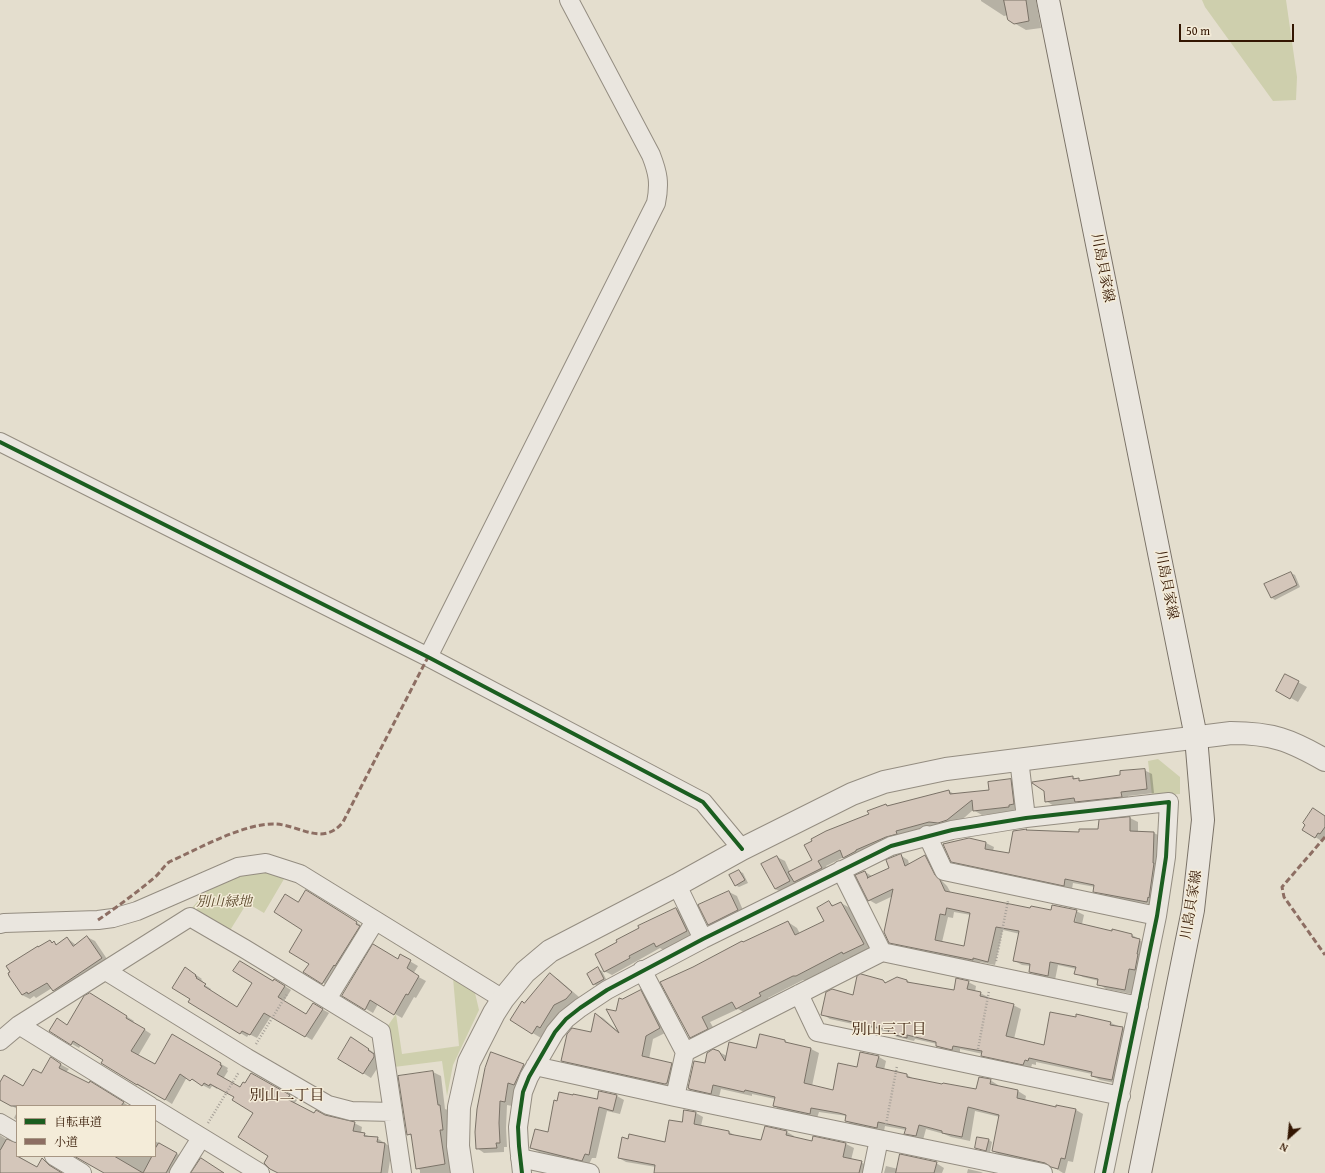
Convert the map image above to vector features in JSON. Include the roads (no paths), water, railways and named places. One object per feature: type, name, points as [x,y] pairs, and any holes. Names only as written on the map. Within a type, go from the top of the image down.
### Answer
[{"type":"main road","name":"川島貝家線","points":[[1048,0],[1196,737],[1203,820],[1193,910],[1140,1173]]},
{"type":"main road","points":[[462,1173],[458,1134],[459,1107],[469,1062],[503,998],[525,972],[550,951],[677,885],[742,849],[852,794],[884,782],[946,768],[1231,734],[1251,733],[1267,735],[1285,740],[1325,760]]},
{"type":"street","points":[[428,657],[656,203],[659,180],[651,155],[569,0]]},
{"type":"street","points":[[0,442],[428,657],[703,802],[742,849]]},
{"type":"street","points":[[1019,759],[1026,818]]},
{"type":"street","points":[[590,1173],[521,1166],[518,1127],[523,1092],[535,1066],[555,1032],[566,1019],[607,990],[642,970],[703,939],[891,846],[927,835],[1026,818],[1169,802],[1166,857],[1157,916],[1104,1173]]},
{"type":"street","points":[[927,835],[944,870],[1157,916]]},
{"type":"street","points":[[0,924],[98,920],[113,918],[137,911],[238,867],[266,864],[300,874],[503,998]]},
{"type":"street","points":[[841,870],[882,952]]},
{"type":"street","points":[[677,885],[703,939]]},
{"type":"street","points":[[0,1040],[19,1025],[190,917],[381,1032],[402,1173]]},
{"type":"street","points":[[327,999],[375,920]]},
{"type":"street","points":[[685,1052],[882,952],[1139,1006]]},
{"type":"street","points":[[642,970],[685,1052],[675,1097]]},
{"type":"street","points":[[106,971],[247,1058],[328,1105],[351,1111],[393,1112]]},
{"type":"street","points":[[799,994],[817,1032],[1121,1096]]},
{"type":"street","points":[[19,1025],[148,1105]]},
{"type":"street","points":[[535,1066],[675,1097],[1043,1173]]},
{"type":"street","points":[[156,1110],[260,1173]]},
{"type":"street","points":[[0,1123],[16,1132]]},
{"type":"street","points":[[179,1173],[200,1137]]},
{"type":"street","points":[[872,1173],[880,1139]]},
{"type":"street","points":[[56,1157],[82,1173]]},
{"type":"district","name":"別山三丁目","points":[[889,1030]]},
{"type":"district","name":"別山二丁目","points":[[287,1096]]},
{"type":"park label","name":"別山緑地","points":[[224,902]]}]
